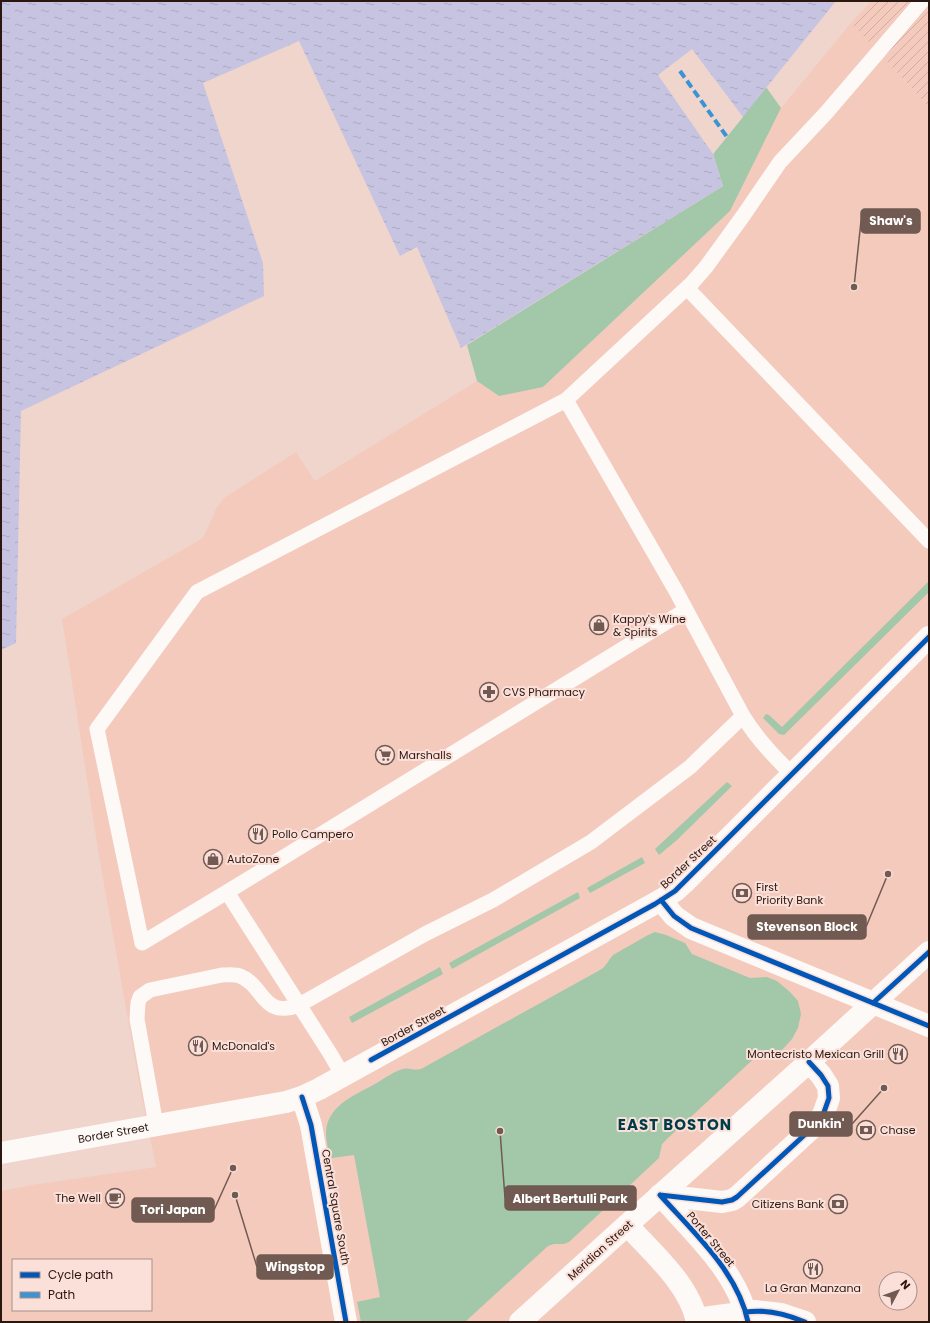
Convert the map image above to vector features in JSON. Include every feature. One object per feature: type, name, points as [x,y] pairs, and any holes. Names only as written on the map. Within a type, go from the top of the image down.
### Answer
[{"type":"main road","name":"Border Street","points":[[1,1153],[286,1102],[302,1097],[343,1076],[661,900],[675,891],[686,881],[929,637]]},
{"type":"main road","points":[[661,900],[674,916],[691,928],[929,1026]]},
{"type":"main road","name":"Meridian Street","points":[[520,1322],[929,952]]},
{"type":"main road","points":[[660,1195],[722,1202],[732,1200],[736,1197],[812,1129],[823,1115],[829,1098],[828,1086],[821,1075],[809,1062]]},
{"type":"main road","name":"Central Square South","points":[[302,1097],[311,1125],[346,1322]]},
{"type":"main road","name":"Porter Street","points":[[660,1195],[729,1275],[747,1317]]},
{"type":"main road","points":[[627,1225],[681,1286],[694,1309],[696,1321],[747,1317],[760,1311],[775,1313],[805,1322]]},
{"type":"lane","points":[[686,610],[142,943],[97,729],[197,592],[566,400],[687,288],[706,266],[780,162],[826,113],[922,1]]},
{"type":"lane","points":[[687,288],[929,541]]},
{"type":"lane","points":[[566,400],[686,610],[753,733],[792,774]]},
{"type":"lane","points":[[156,1125],[137,1019],[140,997],[150,990],[233,974],[246,980],[264,999],[279,1008],[285,1009],[299,1005],[425,934],[493,900],[591,842],[690,767],[743,716]]},
{"type":"lane","points":[[227,892],[343,1076]]},
{"type":"shaded area","points":[[871,1],[929,1],[929,107],[851,23]]},
{"type":"shaded area","points":[[851,23],[929,107],[929,1322],[1,1322],[1,1191],[156,1167],[141,1093],[99,856],[62,619],[203,538],[217,507],[224,498],[296,452],[315,481],[477,381],[499,396],[543,387],[730,211],[781,108]]},
{"type":"green space","points":[[766,87],[781,108],[730,211],[543,387],[499,396],[477,381],[467,345],[723,186],[713,154]]},
{"type":"green space","points":[[929,581],[929,592],[784,735],[779,734],[763,718],[766,714],[769,715],[782,727]]},
{"type":"green space","points":[[727,782],[732,786],[677,840],[659,855],[655,849]]},
{"type":"green space","points":[[642,857],[645,863],[590,893],[587,888]]},
{"type":"green space","points":[[578,892],[580,898],[452,969],[449,963]]},
{"type":"green space","points":[[655,932],[685,943],[692,954],[750,978],[767,977],[777,981],[798,1001],[801,1014],[798,1028],[792,1039],[783,1049],[777,1052],[767,1051],[760,1053],[667,1139],[662,1144],[659,1158],[569,1242],[548,1246],[465,1322],[361,1322],[357,1302],[380,1297],[354,1155],[332,1158],[328,1150],[326,1131],[328,1121],[333,1113],[347,1099],[393,1073],[405,1069],[421,1069],[600,970],[613,955]]},
{"type":"green space","points":[[440,967],[443,974],[352,1023],[349,1017]]},
{"type":"water","points":[[1,1],[836,1],[713,154],[723,186],[461,348],[417,247],[400,256],[299,41],[203,83],[263,263],[264,296],[21,411],[16,643],[1,650]]},
{"type":"pier","points":[[692,49],[743,117],[713,154],[658,75]]},
{"type":"marked path","points":[[680,71],[727,137]]},
{"type":"cycle path","points":[[371,1060],[655,904],[675,891],[929,637]]},
{"type":"cycle path","points":[[661,900],[674,916],[691,928],[929,1026]]},
{"type":"cycle path","points":[[873,1003],[929,952]]},
{"type":"cycle path","points":[[660,1195],[722,1202],[732,1200],[737,1197],[811,1129],[823,1115],[829,1098],[828,1086],[821,1075],[809,1062]]},
{"type":"cycle path","points":[[302,1097],[311,1125],[346,1322]]},
{"type":"cycle path","points":[[660,1195],[713,1254],[735,1286],[743,1304],[748,1322]]},
{"type":"cycle path","points":[[746,1312],[761,1311],[776,1313],[805,1322]]},
{"type":"place","name":"Shaw's","points":[[854,287]]},
{"type":"place","name":"Kappy's Wine & Spirits","points":[[599,625]]},
{"type":"place","name":"CVS Pharmacy","points":[[489,692]]},
{"type":"place","name":"Marshalls","points":[[385,755]]},
{"type":"place","name":"Pollo Campero","points":[[258,834]]},
{"type":"place","name":"AutoZone","points":[[213,859]]},
{"type":"place","name":"Stevenson Block","points":[[888,874]]},
{"type":"place","name":"First Priority Bank","points":[[742,893]]},
{"type":"place","name":"McDonald's","points":[[198,1046]]},
{"type":"place","name":"Montecristo Mexican Grill","points":[[898,1054]]},
{"type":"place","name":"Dunkin'","points":[[884,1088]]},
{"type":"place","name":"Chase","points":[[866,1130]]},
{"type":"place","name":"Albert Bertulli Park","points":[[500,1131]]},
{"type":"place","name":"Tori Japan","points":[[233,1168]]},
{"type":"place","name":"Wingstop","points":[[235,1195]]},
{"type":"place","name":"The Well","points":[[115,1198]]},
{"type":"place","name":"Citizens Bank","points":[[838,1204]]},
{"type":"place","name":"La Gran Manzana","points":[[813,1269]]},
{"type":"district","name":"EAST BOSTON","points":[[675,1124]]}]
